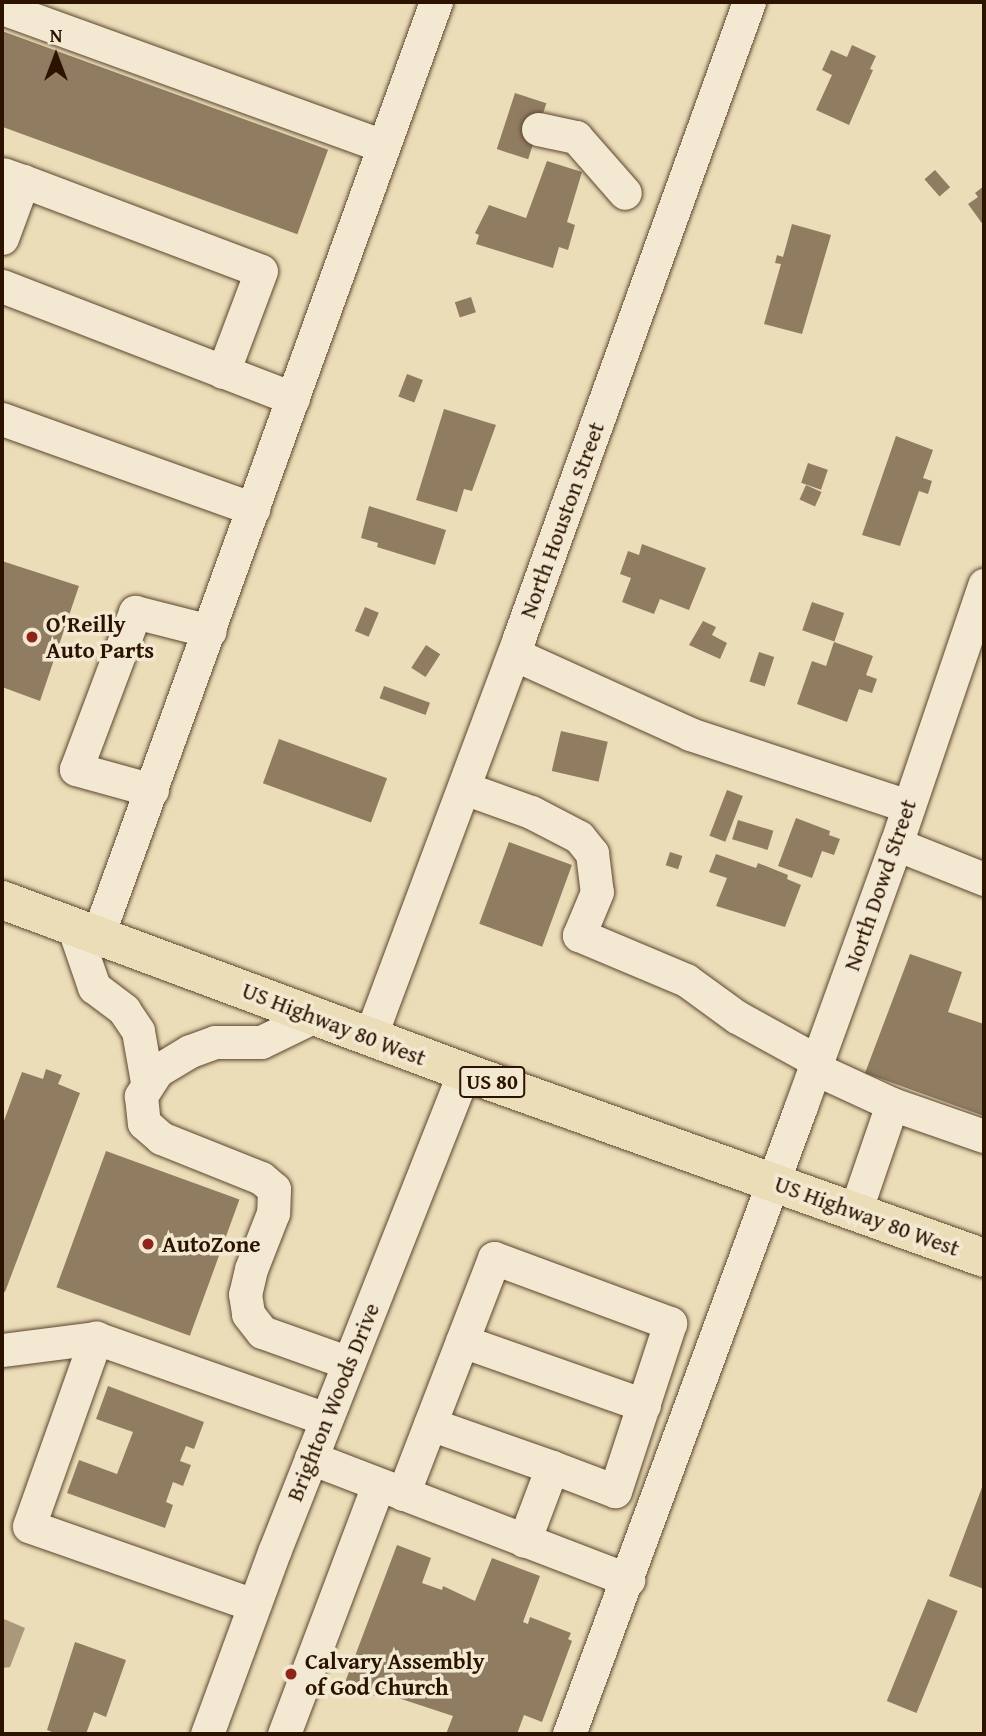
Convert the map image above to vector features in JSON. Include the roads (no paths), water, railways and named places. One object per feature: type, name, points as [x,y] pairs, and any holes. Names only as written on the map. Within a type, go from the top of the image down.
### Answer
[{"type":"main road","name":"US Highway 80 West","points":[[3,905],[86,931],[464,1072],[984,1258]]},
{"type":"street","points":[[147,1082],[138,1031],[124,1010],[94,987],[86,931],[152,790],[436,2]]},
{"type":"street","name":"North Houston Street","points":[[370,1037],[514,654],[672,209],[749,2]]},
{"type":"street","points":[[2,8],[383,146]]},
{"type":"street","points":[[538,129],[576,136],[625,193]]},
{"type":"street","points":[[2,238],[12,177],[261,271],[223,372]]},
{"type":"street","points":[[580,177],[672,209]]},
{"type":"street","points":[[2,286],[293,398]]},
{"type":"street","points":[[2,419],[253,509]]},
{"type":"street","name":"North Dowd Street","points":[[569,1734],[628,1580],[896,844],[984,585]]},
{"type":"street","points":[[152,790],[76,769],[135,612],[210,631]]},
{"type":"street","points":[[514,654],[690,734],[908,806]]},
{"type":"street","points":[[464,788],[531,812],[579,837],[592,853],[597,892],[579,935],[686,980],[737,1017],[816,1065],[892,1104],[984,1136]]},
{"type":"street","points":[[896,844],[984,879]]},
{"type":"street","points":[[315,1016],[261,1042],[215,1042],[190,1051],[157,1071],[147,1082],[141,1096],[144,1123],[161,1138],[261,1178],[274,1189],[273,1213],[251,1269],[245,1294],[248,1314],[262,1332],[349,1363]]},
{"type":"street","name":"Brighton Woods Drive","points":[[216,1732],[254,1605],[464,1072]]},
{"type":"street","points":[[855,1212],[892,1104]]},
{"type":"street","points":[[284,1734],[391,1490],[430,1424],[494,1258],[670,1324],[615,1491],[430,1424]]},
{"type":"street","points":[[96,1338],[29,1526],[254,1605]]},
{"type":"street","points":[[2,1350],[96,1338],[326,1419]]},
{"type":"street","points":[[462,1341],[644,1405]]},
{"type":"street","points":[[311,1458],[628,1580]]},
{"type":"street","points":[[524,1541],[552,1467]]},
{"type":"place","name":"O'Reilly Auto Parts","points":[[32,637]]},
{"type":"place","name":"AutoZone","points":[[148,1244]]},
{"type":"place","name":"Calvary Assembly of God Church","points":[[291,1674]]}]
